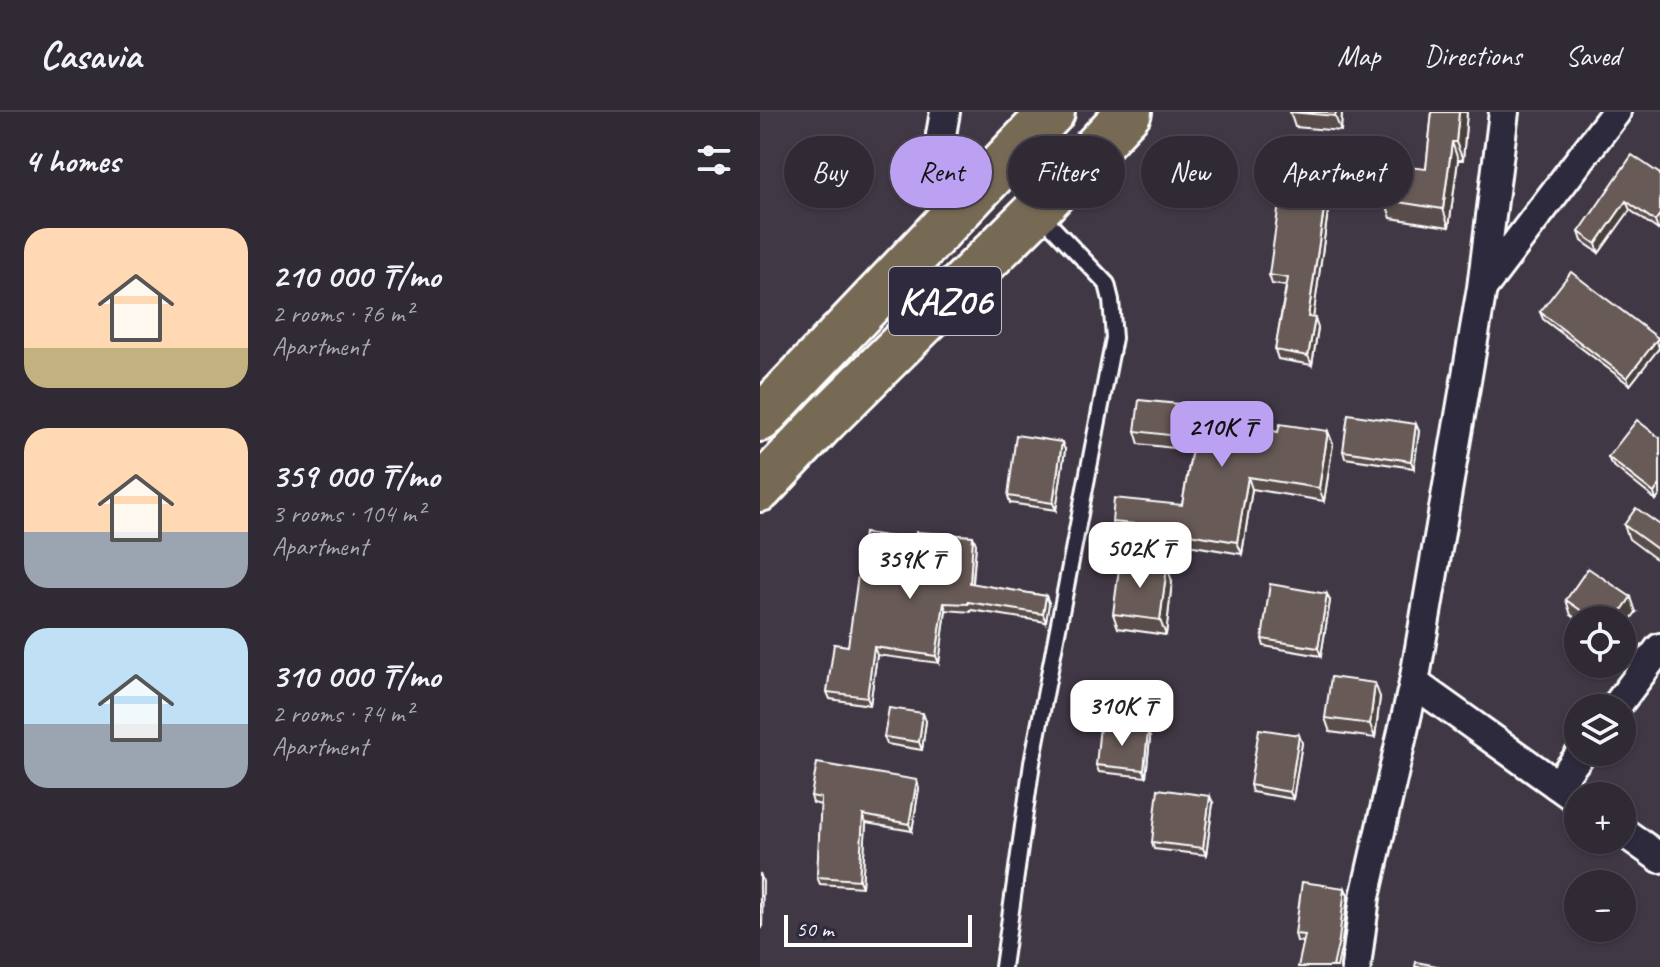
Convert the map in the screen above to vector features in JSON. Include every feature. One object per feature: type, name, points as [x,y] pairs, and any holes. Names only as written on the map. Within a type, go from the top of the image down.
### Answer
[{"type":"highway","name":"KАZ06","points":[[992,175],[1052,112]]},
{"type":"highway","name":"KАZ06","points":[[760,489],[825,420],[1036,211],[1129,112]]},
{"type":"highway","name":"KАZ06","points":[[760,419],[960,208]]},
{"type":"street","points":[[941,136],[945,112]]},
{"type":"street","points":[[1356,967],[1365,897],[1414,683],[1482,288],[1504,112]]},
{"type":"street","points":[[1482,288],[1616,112]]},
{"type":"street","points":[[1626,694],[1660,648]]},
{"type":"street","points":[[1414,683],[1564,789]]},
{"type":"street","points":[[1636,841],[1660,858]]},
{"type":"lane","points":[[1003,967],[1032,763],[1114,338],[1107,284],[1036,211]]},
{"type":"building","points":[[1290,112],[1336,112],[1335,116]]},
{"type":"building","points":[[1432,112],[1459,112],[1443,209],[1413,204],[1413,168],[1426,169]]},
{"type":"building","points":[[1632,155],[1660,174],[1660,214],[1655,221],[1626,201],[1596,244],[1579,232]]},
{"type":"building","points":[[1278,208],[1324,208],[1308,317],[1315,318],[1308,356],[1275,350],[1288,278],[1269,275]]},
{"type":"building","points":[[1571,272],[1658,338],[1627,378],[1540,312]]},
{"type":"building","points":[[1139,400],[1188,405],[1187,415],[1278,432],[1280,424],[1328,431],[1319,488],[1248,477],[1237,542],[1177,532],[1178,528],[1112,522],[1114,498],[1182,505],[1194,438],[1135,431]]},
{"type":"building","points":[[1348,414],[1416,424],[1411,461],[1343,451]]},
{"type":"building","points":[[1637,420],[1660,438],[1660,484],[1654,493],[1608,457]]},
{"type":"building","points":[[1016,435],[1062,442],[1053,503],[1008,496]]},
{"type":"building","points":[[1636,508],[1660,525],[1660,551],[1624,525]]},
{"type":"building","points":[[916,532],[973,536],[970,583],[1046,596],[1043,614],[968,602],[944,603],[936,656],[874,647],[867,697],[827,692],[834,644],[848,646],[864,533],[915,540]]},
{"type":"building","points":[[1120,561],[1167,567],[1160,620],[1113,614]]},
{"type":"building","points":[[1588,568],[1631,597],[1625,606],[1575,606],[1566,600]]},
{"type":"building","points":[[1270,584],[1327,594],[1318,648],[1262,639]]},
{"type":"building","points":[[1331,677],[1375,683],[1370,724],[1325,718]]},
{"type":"building","points":[[889,708],[923,713],[919,742],[884,737]]},
{"type":"building","points":[[1100,726],[1148,731],[1144,770],[1096,765]]},
{"type":"building","points":[[1259,729],[1299,735],[1290,792],[1250,785]]},
{"type":"building","points":[[817,763],[917,780],[909,824],[863,815],[859,880],[817,877],[821,798],[811,796]]},
{"type":"building","points":[[1158,789],[1210,796],[1203,848],[1152,842]]},
{"type":"building","points":[[1302,882],[1345,888],[1333,967],[1298,967],[1305,935],[1295,934]]},
{"type":"building","points":[[1416,962],[1442,967],[1415,967]]}]
